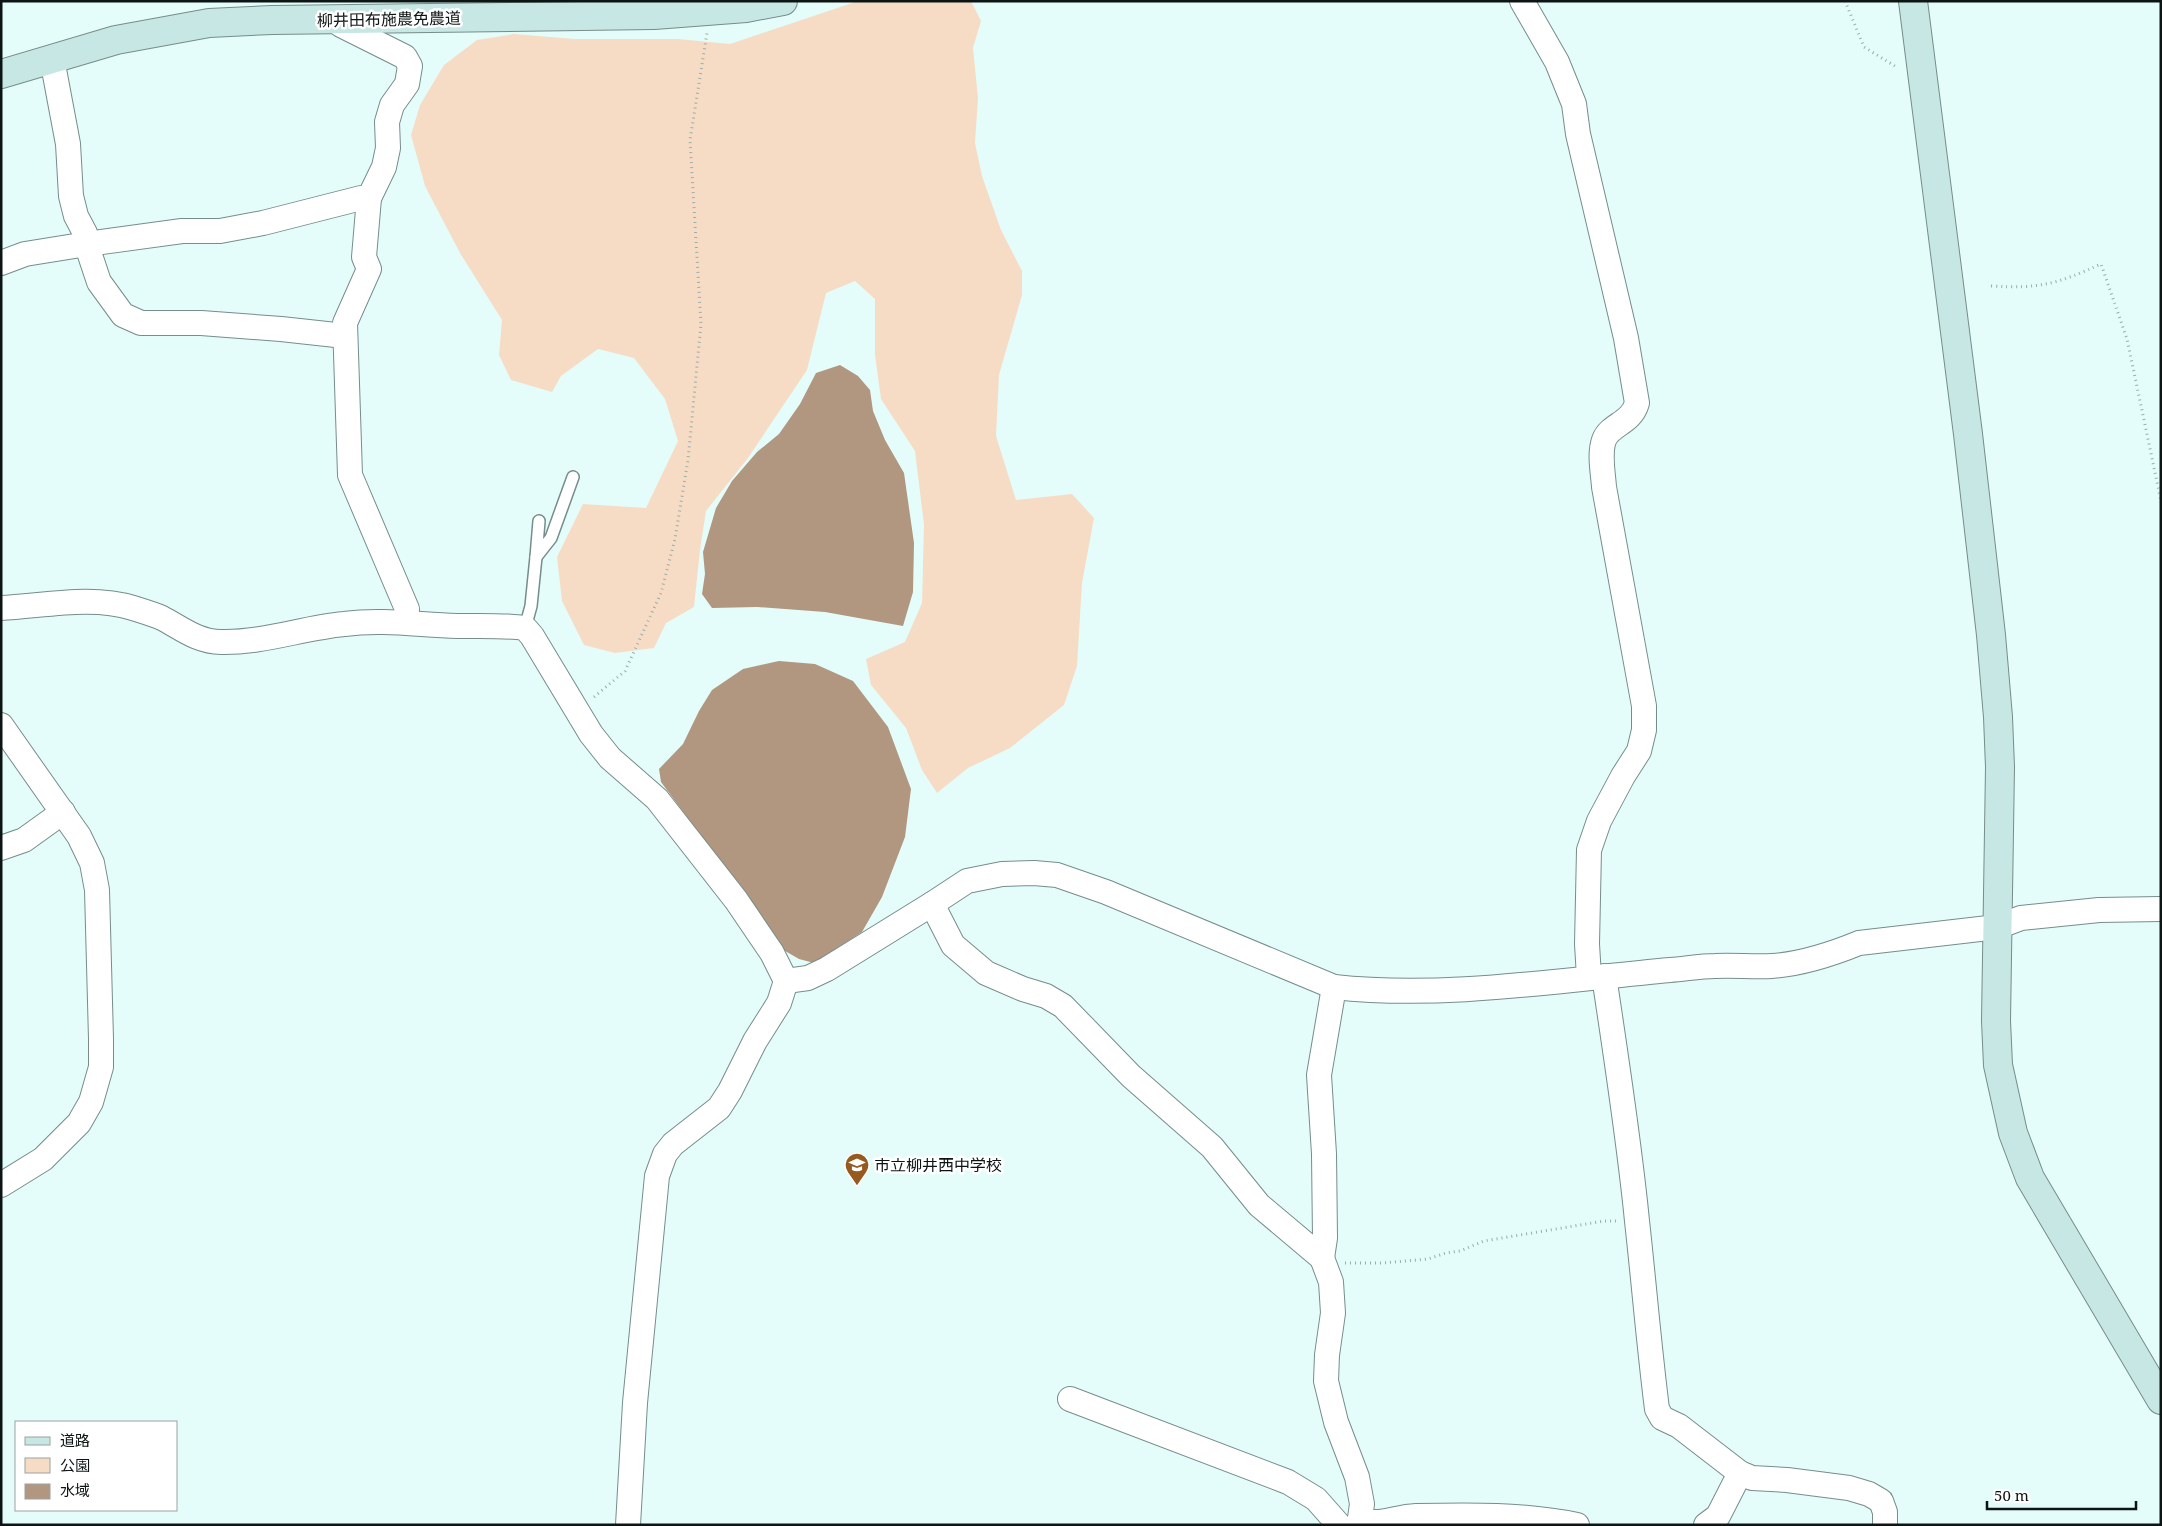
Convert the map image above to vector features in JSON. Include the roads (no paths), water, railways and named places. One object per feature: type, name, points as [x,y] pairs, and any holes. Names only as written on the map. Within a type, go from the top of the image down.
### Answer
[{"type":"street","name":"柳井田布施農免農道","points":[[1,74],[116,40],[209,23],[654,15],[746,8],[783,1]]},
{"type":"street","points":[[1522,1],[1557,62],[1574,104],[1578,134],[1626,338],[1637,403],[1630,417],[1610,431],[1604,439],[1602,459],[1604,487],[1644,706],[1644,730],[1639,751],[1622,776],[1599,821],[1589,850],[1587,944],[1620,1080],[1637,1221],[1645,1320],[1656,1409],[1662,1418],[1679,1426],[1740,1473],[1752,1478],[1787,1480],[1850,1488],[1869,1494],[1880,1501],[1885,1512],[1885,1525]]},
{"type":"street","points":[[1913,1],[1968,434],[1992,644],[2000,767],[1996,1021],[1998,1065],[2013,1133],[2030,1178],[2161,1400]]},
{"type":"street","points":[[335,20],[341,25],[405,57],[410,66],[407,84],[392,105],[387,122],[388,148],[384,167],[370,198],[364,257],[369,269],[345,323],[344,336],[350,475],[407,608],[406,621]]},
{"type":"street","points":[[52,59],[68,144],[71,196],[76,216],[85,233],[99,282],[123,315],[141,323],[201,323],[281,328],[344,336]]},
{"type":"street","points":[[1,263],[25,254],[87,244],[182,231],[220,231],[263,223],[361,198],[370,198]]},
{"type":"street","points":[[1,608],[111,603],[161,618],[197,638],[219,642],[260,641],[342,624],[406,621],[456,626],[507,625],[526,628],[591,734],[610,758],[657,799],[730,893],[772,953],[786,981],[779,1003],[755,1041],[730,1091],[719,1108],[673,1144],[665,1154],[657,1176],[635,1404],[628,1525]]},
{"type":"street","points":[[1,725],[79,836],[92,863],[97,890],[101,1067],[91,1102],[78,1123],[43,1160],[1,1185]]},
{"type":"street","points":[[1,848],[24,840],[63,812]]},
{"type":"street","points":[[786,981],[808,978],[827,969],[967,881],[1002,874],[1034,873],[1056,875],[1106,892],[1334,987],[1366,990],[1419,991],[1488,987],[1714,966],[1772,966],[1798,962],[1842,950],[1859,943],[1997,927],[2021,918],[2100,910],[2161,909]]},
{"type":"street","points":[[932,904],[953,945],[986,973],[1023,989],[1046,996],[1064,1006],[1131,1076],[1212,1147],[1259,1205],[1324,1262]]},
{"type":"street","points":[[1334,987],[1319,1075],[1324,1154],[1324,1262],[1331,1282],[1334,1313],[1326,1356],[1326,1381],[1336,1422],[1358,1476],[1362,1504],[1353,1523]]},
{"type":"street","points":[[1070,1399],[1288,1482],[1353,1523],[1374,1524],[1406,1517],[1472,1515],[1522,1517],[1577,1525]]},
{"type":"street","points":[[1706,1525],[1718,1516],[1740,1473]]},
{"type":"lane","points":[[536,556],[551,538],[574,477]]},
{"type":"lane","points":[[526,628],[531,606],[539,521]]},
{"type":"water","points":[[840,365],[858,376],[870,390],[873,411],[885,440],[904,473],[914,543],[913,592],[903,626],[825,612],[757,607],[712,608],[702,594],[705,574],[703,552],[716,508],[732,481],[757,452],[779,434],[800,404],[816,373]]},
{"type":"water","points":[[779,661],[815,664],[853,681],[888,727],[911,789],[905,837],[882,897],[862,932],[814,963],[799,959],[780,948],[728,872],[661,782],[659,769],[683,744],[699,711],[712,690],[743,669]]},
{"type":"place","name":"市立柳井西中学校","points":[[857,1186]]}]
